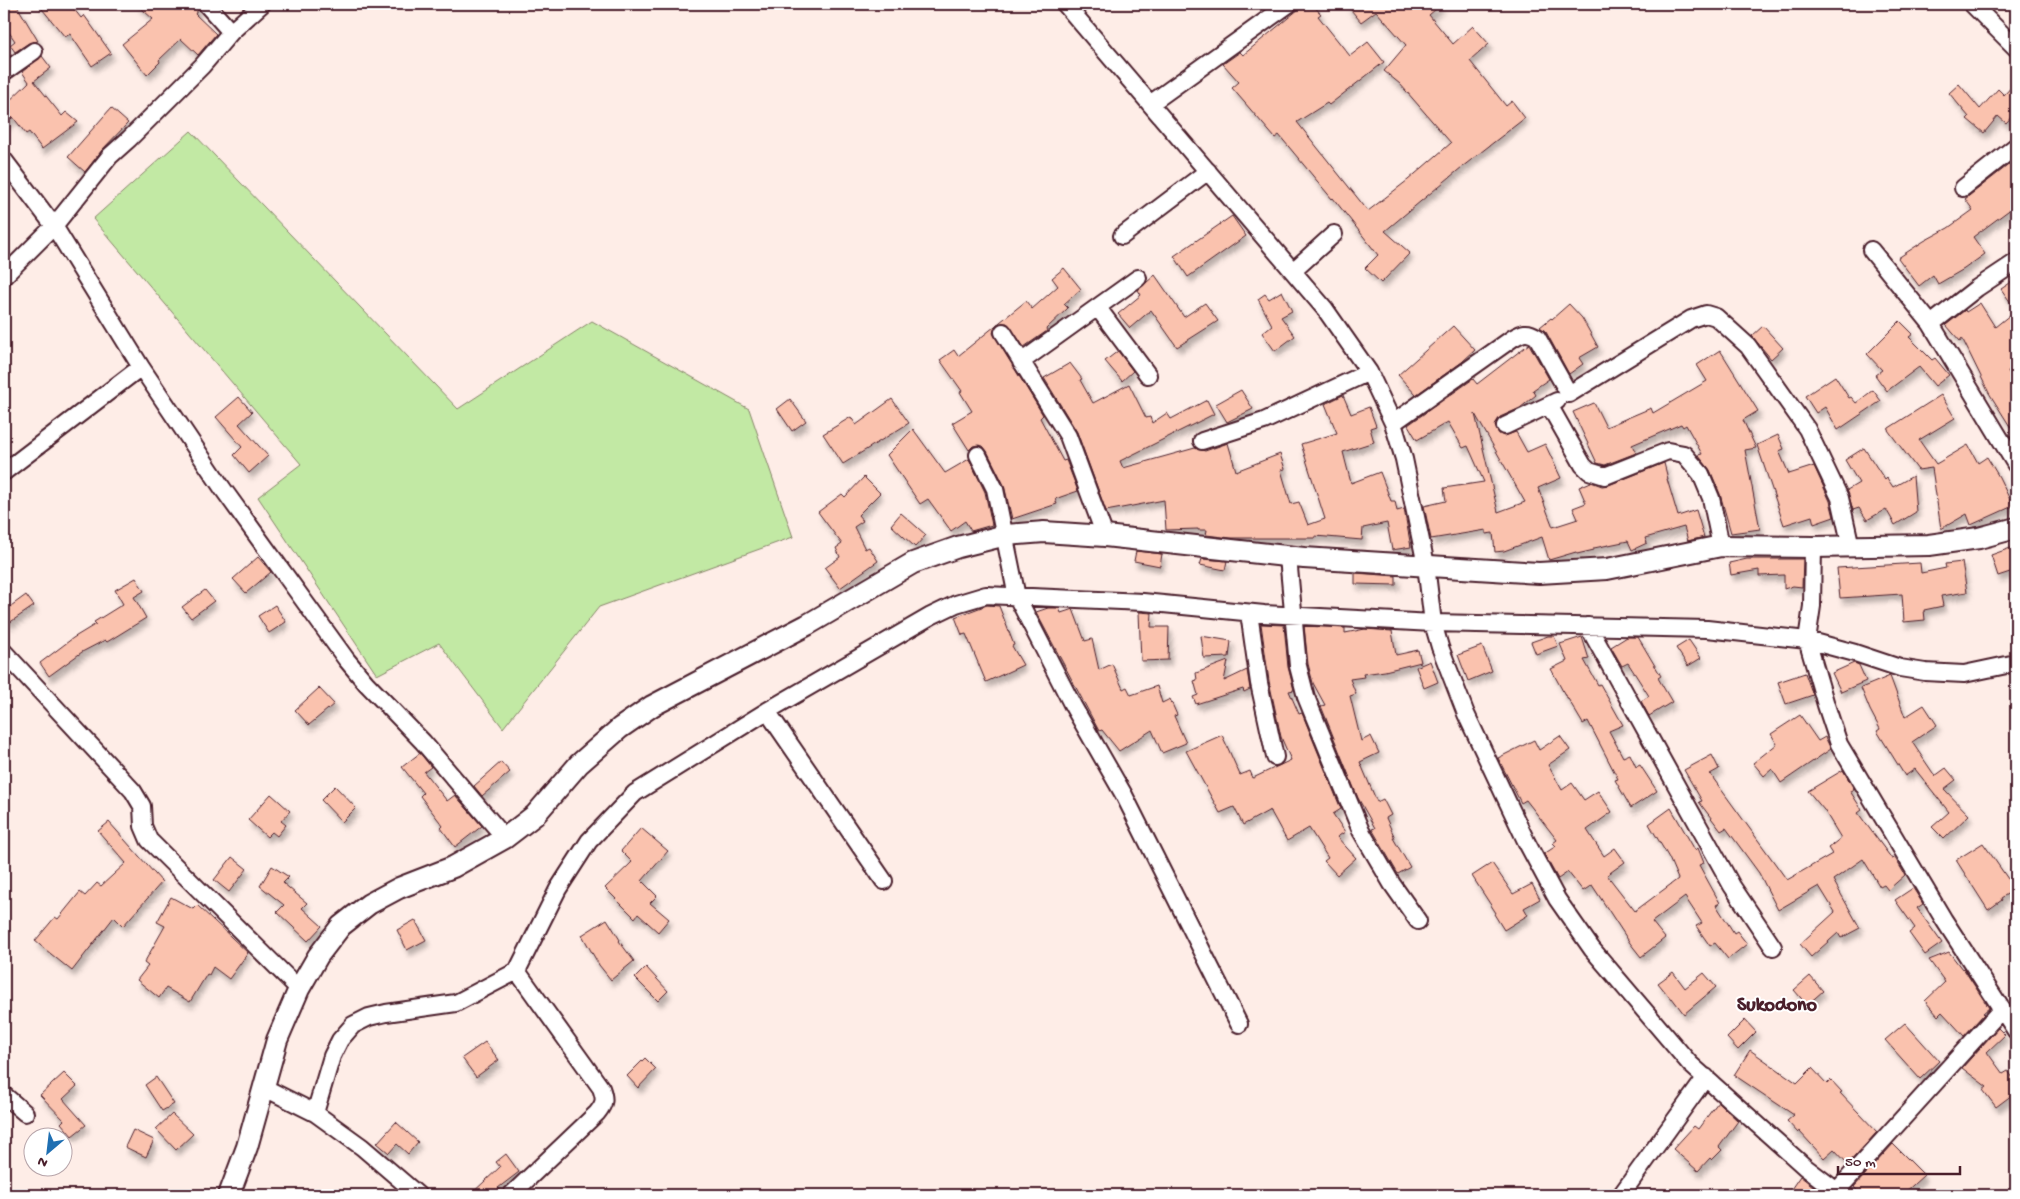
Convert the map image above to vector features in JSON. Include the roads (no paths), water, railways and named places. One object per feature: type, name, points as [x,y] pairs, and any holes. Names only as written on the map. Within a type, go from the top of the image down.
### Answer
[{"type":"main road","points":[[229,1195],[268,1090],[277,1040],[299,989],[318,956],[341,926],[369,904],[399,888],[453,867],[505,838],[535,815],[579,764],[620,728],[652,706],[806,625],[913,563],[958,547],[1007,544],[1044,532],[1104,536],[1426,571],[1539,573],[1607,569],[1721,546],[1851,547],[1929,545],[1979,538],[2016,528]]},
{"type":"street","points":[[206,4],[231,32]]},
{"type":"street","points":[[4,276],[54,226],[110,156],[130,139],[202,66],[231,32],[262,4]]},
{"type":"street","points":[[1065,4],[1325,308],[1368,372],[1393,422],[1411,486],[1426,571],[1432,619],[1440,647],[1466,714],[1557,899],[1592,949],[1690,1064],[1837,1194],[2002,1009]]},
{"type":"street","points":[[1150,104],[1289,4]]},
{"type":"street","points":[[1972,4],[2016,48]]},
{"type":"street","points":[[4,72],[34,51]]},
{"type":"street","points":[[1963,188],[2016,146]]},
{"type":"street","points":[[4,160],[54,226],[141,367],[222,489],[346,659],[366,683],[423,742],[505,838]]},
{"type":"street","points":[[1122,236],[1208,171]]},
{"type":"street","points":[[1293,272],[1334,234]]},
{"type":"street","points":[[1871,250],[1931,324],[2016,465]]},
{"type":"street","points":[[1931,324],[1976,288],[2016,262]]},
{"type":"street","points":[[1021,362],[1138,278]]},
{"type":"street","points":[[1098,308],[1148,376]]},
{"type":"street","points":[[1505,426],[1569,394],[1691,319],[1706,314],[1716,316],[1748,346],[1807,429],[1840,498],[1851,547]]},
{"type":"street","points":[[1003,332],[1068,436],[1104,536]]},
{"type":"street","points":[[1393,422],[1523,332],[1528,332],[1537,337],[1569,394]]},
{"type":"street","points":[[4,472],[141,367]]},
{"type":"street","points":[[1202,441],[1264,421],[1368,372]]},
{"type":"street","points":[[1548,405],[1583,465],[1596,474],[1604,476],[1668,451],[1684,454],[1701,474],[1711,498],[1721,546]]},
{"type":"street","points":[[978,455],[995,489],[1016,592],[1073,706],[1124,795],[1239,1024]]},
{"type":"street","points":[[1813,547],[1812,606],[1808,634],[1826,705],[1839,744],[1944,920],[2016,1031]]},
{"type":"street","points":[[1288,556],[1298,666],[1306,697],[1361,831],[1392,884],[1418,921]]},
{"type":"street","points":[[312,1112],[332,1056],[340,1040],[353,1025],[369,1017],[386,1013],[456,1003],[517,971],[558,889],[590,841],[635,793],[767,711],[932,616],[956,604],[986,595],[1016,592],[1249,613],[1588,626],[1707,628],[1808,634],[1855,653],[1900,668],[1925,672],[1964,674],[2016,663]]},
{"type":"street","points":[[1249,613],[1259,682],[1275,757]]},
{"type":"street","points":[[1588,626],[1732,886],[1773,947]]},
{"type":"street","points":[[4,652],[133,791],[142,806],[143,826],[149,840],[299,989]]},
{"type":"street","points":[[767,711],[884,881]]},
{"type":"street","points":[[511,1195],[598,1112],[605,1099],[601,1088],[517,971]]},
{"type":"street","points":[[1621,1195],[1706,1077]]},
{"type":"street","points":[[268,1090],[312,1112],[362,1147],[418,1195]]},
{"type":"street","points":[[4,1095],[25,1113]]},
{"type":"district","name":"Sukodono","points":[[1777,1003]]}]
